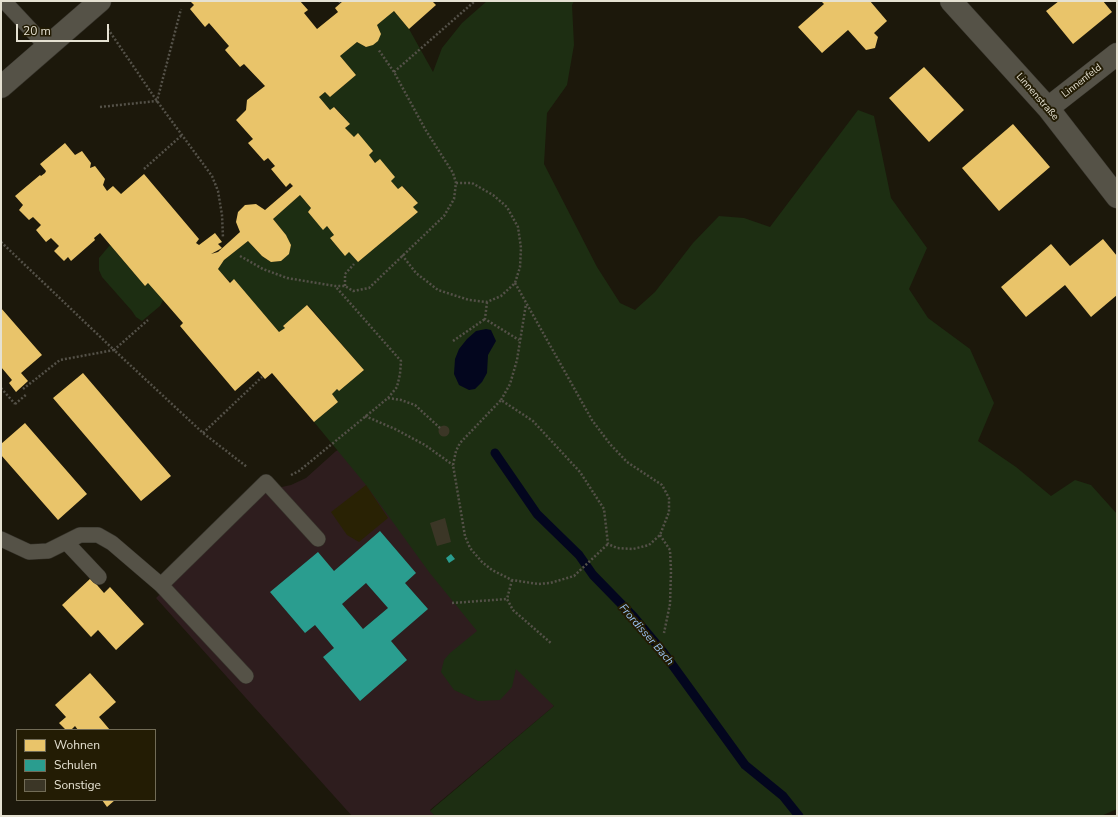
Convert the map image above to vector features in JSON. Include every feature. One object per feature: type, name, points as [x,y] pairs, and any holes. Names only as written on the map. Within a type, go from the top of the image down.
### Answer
[{"type":"street","name":"Linnenstraße","points":[[951,1],[1048,108],[1117,197]]},
{"type":"street","points":[[1,87],[94,6]]},
{"type":"street","name":"Linnenfeld","points":[[1048,108],[1117,54]]},
{"type":"lane","points":[[4,1],[48,47]]},
{"type":"lane","points":[[161,585],[266,482],[318,539]]},
{"type":"lane","points":[[1,539],[29,552],[48,551],[80,535],[98,535],[112,543],[161,585],[246,676]]},
{"type":"lane","points":[[66,542],[99,577]]},
{"type":"path","points":[[394,72],[475,1]]},
{"type":"path","points":[[94,6],[157,101],[212,176],[218,191],[222,215],[223,238]]},
{"type":"path","points":[[157,101],[181,10]]},
{"type":"path","points":[[240,256],[263,270],[286,278],[335,286],[345,286],[353,291],[369,288],[444,216],[454,199],[456,183],[453,173],[425,129],[394,72],[378,49]]},
{"type":"path","points":[[100,107],[157,101]]},
{"type":"path","points":[[144,169],[182,136]]},
{"type":"path","points":[[402,255],[416,273],[438,290],[469,300],[487,302],[501,296],[515,283],[520,267],[521,248],[518,227],[507,207],[493,195],[472,183],[456,183]]},
{"type":"path","points":[[1,242],[62,302],[203,433],[266,482],[281,479],[299,471],[364,416],[388,398],[397,387],[401,361],[335,286]]},
{"type":"path","points":[[345,286],[344,274],[354,264]]},
{"type":"path","points":[[515,283],[592,420],[610,444],[627,462],[662,485],[669,498],[669,512],[660,535],[649,545],[633,549],[618,548],[608,544]]},
{"type":"path","points":[[453,341],[485,319],[487,302]]},
{"type":"path","points":[[526,304],[517,360],[510,384],[501,400],[460,443],[456,451],[453,465],[465,536],[470,548],[482,562],[492,570],[512,580],[538,584],[550,583],[574,576],[608,544]]},
{"type":"path","points":[[485,319],[519,340]]},
{"type":"path","points":[[23,389],[60,360],[114,350],[148,320]]},
{"type":"path","points":[[203,433],[262,377]]},
{"type":"path","points":[[1,388],[15,404],[27,394]]},
{"type":"path","points":[[388,398],[415,405],[440,428]]},
{"type":"path","points":[[501,400],[533,421],[580,472],[604,509],[608,544]]},
{"type":"path","points":[[364,416],[396,429],[425,445],[453,465]]},
{"type":"path","points":[[660,535],[670,550],[671,571],[670,604],[664,633]]},
{"type":"path","points":[[512,580],[507,599],[513,610],[552,644]]},
{"type":"path","points":[[452,603],[507,599]]},
{"type":"shaded area","points":[[348,445],[554,706],[430,810],[435,816],[352,816],[156,598],[268,490],[291,485],[306,478],[336,451]]},
{"type":"green space","points":[[487,1],[574,1],[572,5],[574,45],[567,85],[547,113],[544,164],[597,267],[620,303],[635,310],[655,292],[693,243],[719,216],[744,218],[770,227],[858,110],[874,116],[891,198],[927,248],[909,289],[928,318],[970,349],[994,403],[978,441],[1016,467],[1051,496],[1075,480],[1091,485],[1117,514],[1117,809],[1101,816],[435,816],[430,811],[554,706],[516,669],[512,687],[500,700],[478,701],[454,690],[441,672],[444,660],[450,653],[477,631],[429,572],[366,485],[314,422],[338,402],[332,394],[337,389],[339,391],[364,370],[308,305],[283,326],[285,328],[279,332],[234,280],[229,281],[218,269],[224,260],[248,241],[262,256],[271,262],[281,261],[288,254],[291,245],[286,235],[273,219],[300,195],[311,208],[308,212],[323,229],[327,226],[334,235],[330,238],[344,255],[349,252],[358,262],[418,212],[413,207],[418,203],[403,186],[398,189],[369,155],[373,151],[354,137],[345,128],[350,124],[335,107],[330,110],[319,97],[325,92],[330,97],[356,75],[340,56],[357,42],[366,47],[381,34],[377,25],[394,11],[409,29],[433,72],[442,48],[462,23]]},
{"type":"green space","points":[[110,245],[145,286],[148,283],[163,300],[160,306],[142,321],[136,317],[102,277],[99,270],[99,258]]},
{"type":"sand","points":[[366,485],[388,518],[359,542],[347,535],[331,512]]},
{"type":"water","points":[[486,329],[491,330],[496,341],[488,355],[487,373],[482,382],[475,389],[469,390],[459,385],[454,374],[455,359],[459,349],[467,339],[476,331]]},
{"type":"building: Wohnen","points":[[190,1],[300,1],[308,10],[304,13],[317,29],[338,12],[335,8],[343,1],[432,1],[436,5],[409,29],[394,11],[377,25],[381,34],[378,41],[373,45],[366,47],[357,42],[340,56],[356,75],[330,97],[325,92],[319,97],[330,110],[334,107],[350,124],[345,128],[354,137],[358,133],[373,151],[369,155],[375,163],[380,159],[395,177],[391,181],[398,189],[402,186],[418,203],[413,207],[418,212],[358,262],[349,252],[345,256],[330,238],[334,235],[327,226],[323,230],[308,212],[311,208],[300,195],[273,219],[286,235],[291,245],[289,254],[281,261],[271,262],[262,256],[248,241],[224,260],[218,269],[230,283],[234,279],[279,332],[285,328],[283,326],[307,305],[364,370],[339,391],[337,389],[332,394],[338,402],[314,422],[272,373],[265,379],[258,371],[235,391],[180,326],[183,323],[148,283],[145,286],[100,233],[94,238],[95,240],[71,261],[68,257],[64,261],[54,251],[59,246],[51,238],[46,242],[36,230],[41,225],[33,217],[29,220],[19,210],[23,205],[15,196],[40,175],[41,176],[45,173],[46,171],[40,164],[65,143],[75,155],[82,151],[91,163],[90,168],[95,166],[105,179],[103,185],[107,191],[113,186],[121,194],[144,174],[199,239],[196,243],[199,245],[215,233],[222,242],[218,244],[222,248],[211,254],[218,252],[240,232],[236,222],[238,212],[245,205],[256,204],[265,210],[293,186],[290,183],[286,187],[271,169],[275,166],[268,158],[264,161],[248,143],[253,139],[236,120],[246,110],[247,100],[265,86],[244,64],[240,67],[225,50],[229,46],[209,23],[205,27],[190,9],[194,5]]},
{"type":"building: Wohnen","points":[[870,1],[887,21],[874,33],[878,37],[875,48],[866,50],[848,30],[822,53],[798,27],[824,4],[822,2]]},
{"type":"building: Wohnen","points":[[1059,1],[1103,1],[1112,12],[1073,44],[1046,11]]},
{"type":"building: Wohnen","points":[[924,67],[964,110],[929,142],[889,98]]},
{"type":"building: Wohnen","points":[[1013,124],[1050,167],[999,211],[962,168]]},
{"type":"building: Wohnen","points":[[1103,239],[1117,256],[1117,295],[1091,317],[1065,285],[1026,317],[1001,287],[1051,244],[1070,266]]},
{"type":"building: Wohnen","points":[[1,308],[42,355],[21,373],[28,381],[16,392],[9,383],[12,380],[1,367]]},
{"type":"building: Wohnen","points":[[83,373],[171,476],[141,501],[53,398]]},
{"type":"building: Wohnen","points":[[25,423],[87,494],[58,520],[1,455],[1,444]]},
{"type":"building: Wohnen","points":[[91,578],[104,593],[110,587],[144,624],[116,650],[98,630],[91,637],[62,605]]},
{"type":"building: Wohnen","points":[[90,673],[116,702],[99,717],[109,729],[77,729],[75,726],[72,729],[65,729],[59,723],[66,717],[55,705]]},
{"type":"building: Wohnen","points":[[103,801],[114,801],[107,807]]},
{"type":"building: Schulen","points":[[380,531],[416,573],[405,583],[428,609],[391,641],[407,660],[360,701],[323,657],[334,648],[315,625],[305,633],[270,592],[318,552],[334,571]],"holes":[[[366,583],[388,608],[363,629],[342,604]]]},
{"type":"building: Schulen","points":[[451,554],[455,559],[449,563],[446,558]]},
{"type":"building: Sonstige","points":[[442,426],[446,426],[448,427],[448,435],[442,436],[439,433],[439,429]]},
{"type":"building: Sonstige","points":[[445,518],[451,542],[437,546],[430,523]]},
{"type":"waterway","name":"Frordisser Bach","points":[[495,453],[537,514],[579,555],[593,575],[633,616],[663,652],[745,765],[783,796],[799,816]]}]
